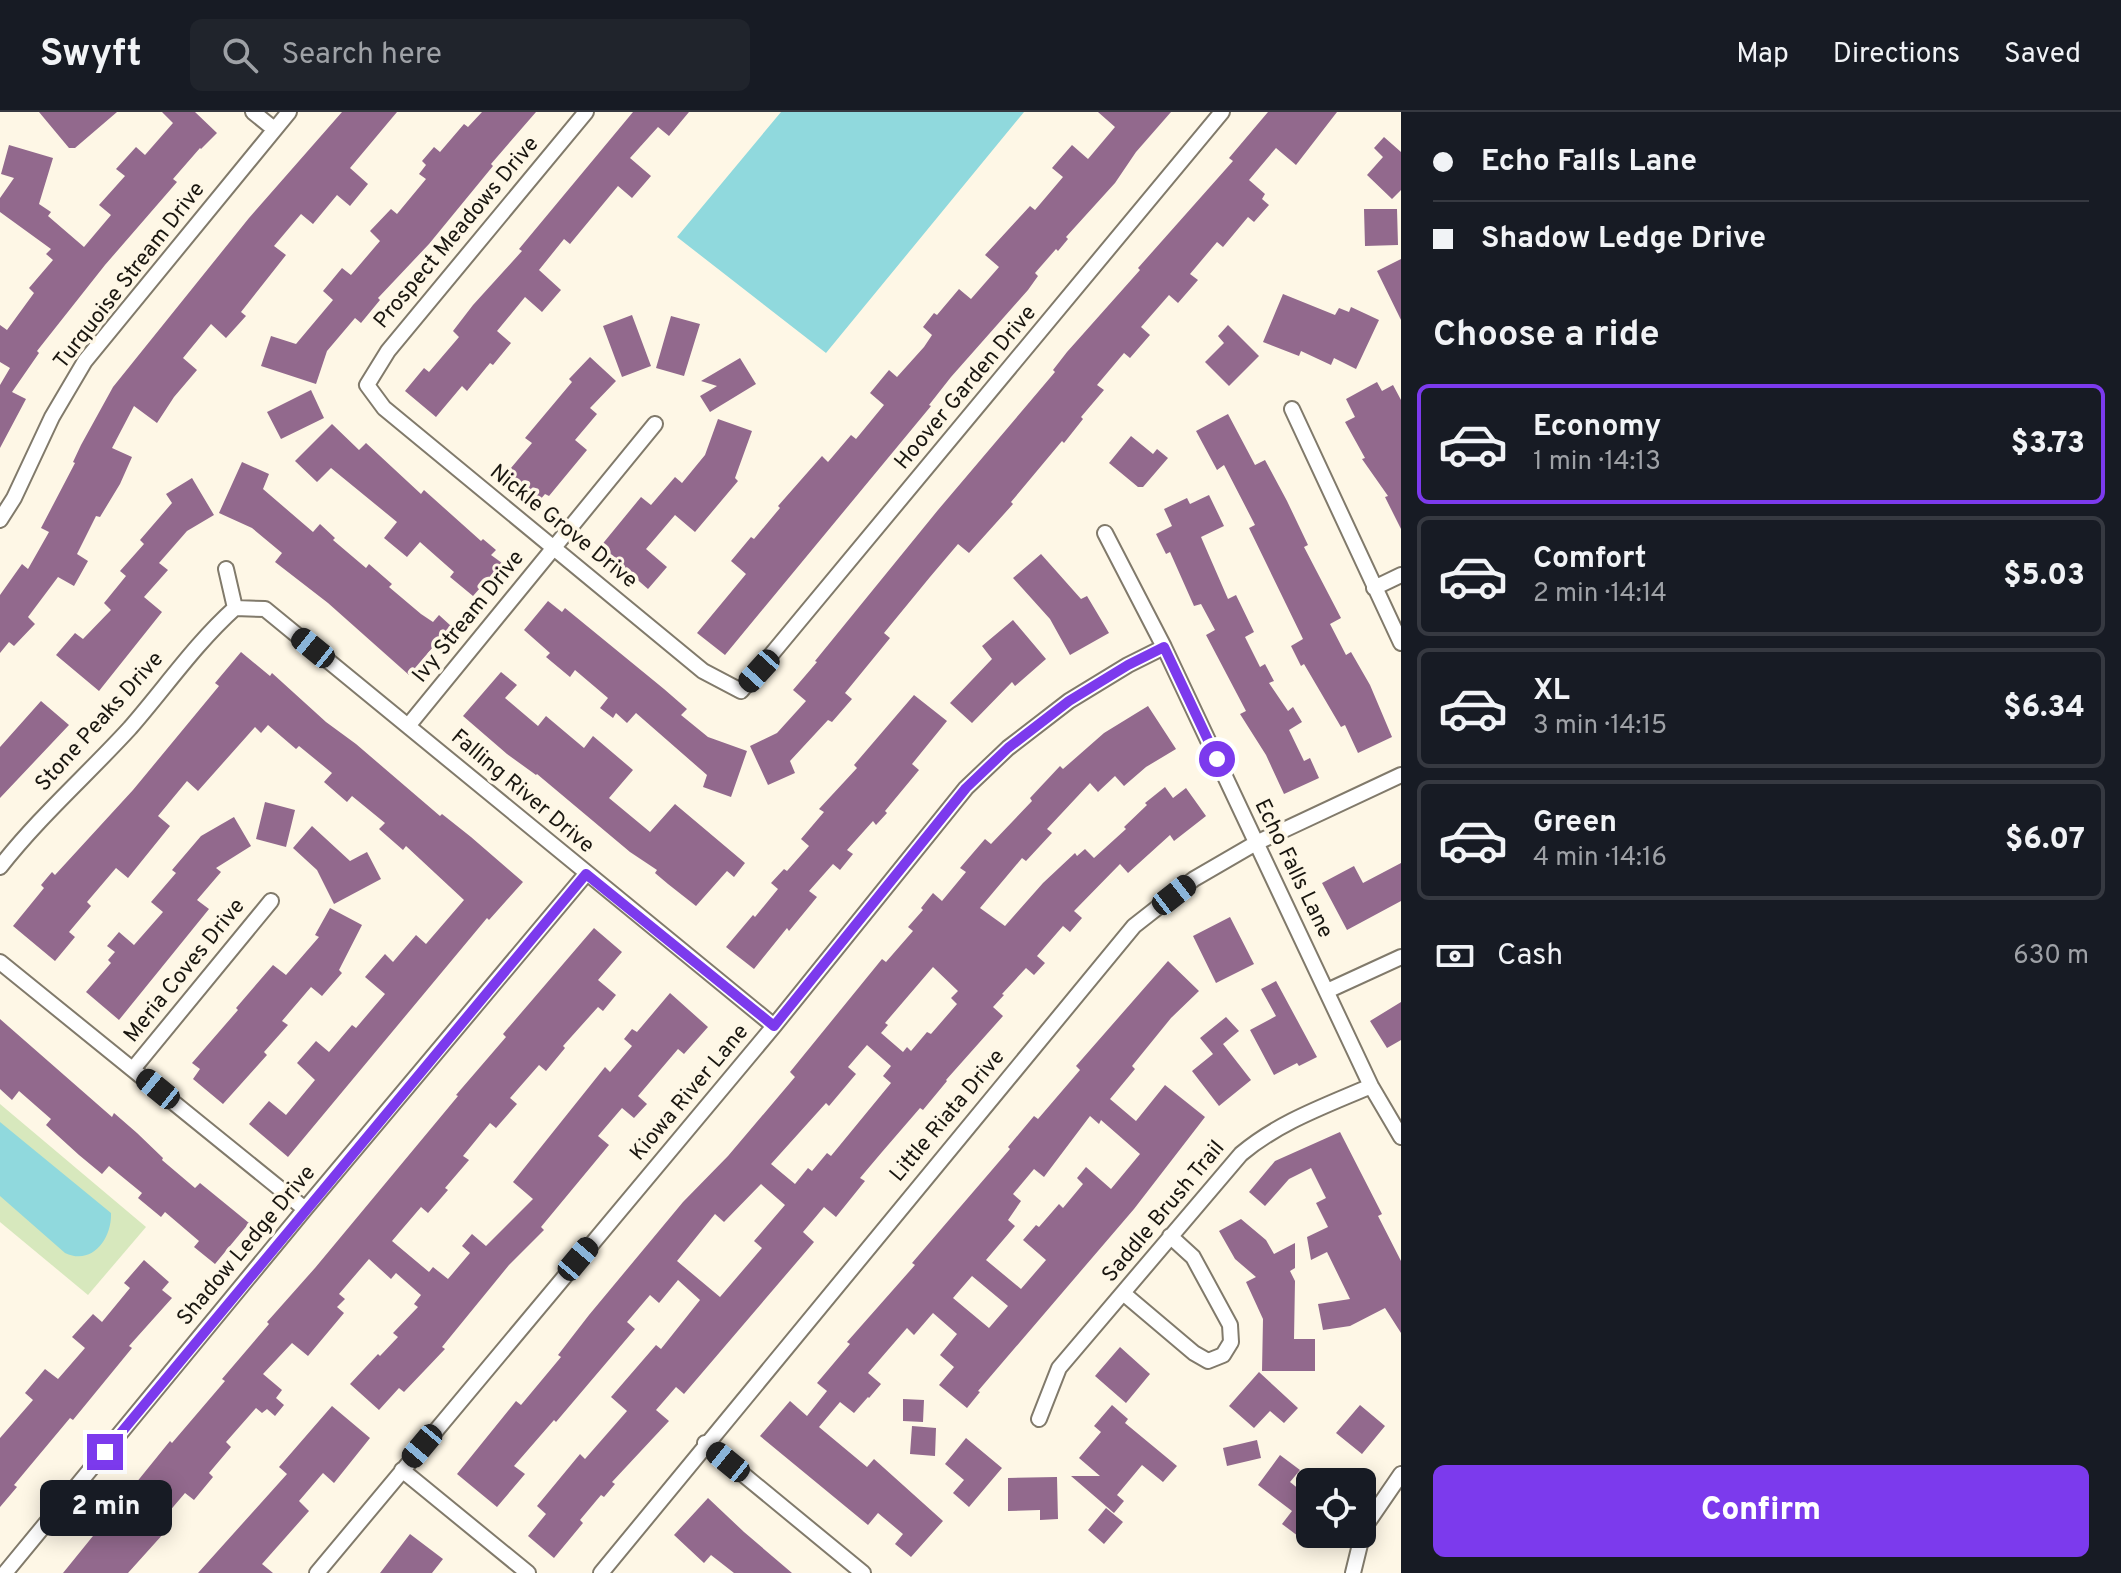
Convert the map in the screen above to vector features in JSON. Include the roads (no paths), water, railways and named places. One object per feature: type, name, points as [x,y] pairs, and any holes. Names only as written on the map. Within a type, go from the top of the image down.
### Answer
[{"type":"street","points":[[253,112],[274,129]]},
{"type":"street","name":"Turquoise Stream Drive","points":[[0,520],[7,494],[85,361],[289,112]]},
{"type":"street","name":"Prospect Meadows Drive","points":[[367,385],[388,351],[586,112]]},
{"type":"street","name":"Hoover Garden Drive","points":[[741,691],[1222,112]]},
{"type":"street","name":"Nickle Grove Drive","points":[[367,385],[384,408],[703,671],[741,691]]},
{"type":"street","points":[[1292,409],[1401,643]]},
{"type":"street","name":"Ivy Stream Drive","points":[[408,726],[655,424]]},
{"type":"street","name":"Echo Falls Lane","points":[[1105,533],[1164,647],[1371,1086],[1401,1137]]},
{"type":"street","points":[[226,569],[235,608]]},
{"type":"street","points":[[1374,588],[1401,575]]},
{"type":"street","name":"Falling River Drive","points":[[235,608],[265,609],[774,1026]]},
{"type":"street","name":"Stone Peaks Drive","points":[[0,867],[131,726],[209,631],[235,608]]},
{"type":"street","name":"Kiowa River Lane","points":[[317,1573],[774,1026],[966,788],[1008,748],[1069,701],[1164,647]]},
{"type":"street","name":"Little Riata Drive","points":[[601,1573],[1134,926],[1194,879],[1256,843],[1401,775]]},
{"type":"street","name":"Shadow Ledge Drive","points":[[5,1573],[586,874]]},
{"type":"street","name":"Meria Coves Drive","points":[[133,1069],[271,901]]},
{"type":"street","points":[[1327,991],[1401,957]]},
{"type":"street","points":[[0,962],[305,1209]]},
{"type":"street","name":"Saddle Brush Trail","points":[[1039,1419],[1059,1368],[1241,1154],[1265,1135],[1371,1086]]},
{"type":"street","points":[[1123,1293],[1194,1353],[1208,1361],[1223,1355],[1231,1342],[1230,1325],[1193,1257],[1170,1236]]},
{"type":"street","points":[[705,1443],[863,1573]]},
{"type":"street","points":[[402,1470],[528,1573]]},
{"type":"street","points":[[1353,1573],[1364,1528],[1401,1474]]},
{"type":"water","points":[[781,112],[1024,112],[826,353],[677,237]]},
{"type":"water","points":[[0,1122],[111,1213],[104,1241],[92,1253],[75,1256],[65,1253],[0,1196]]}]
